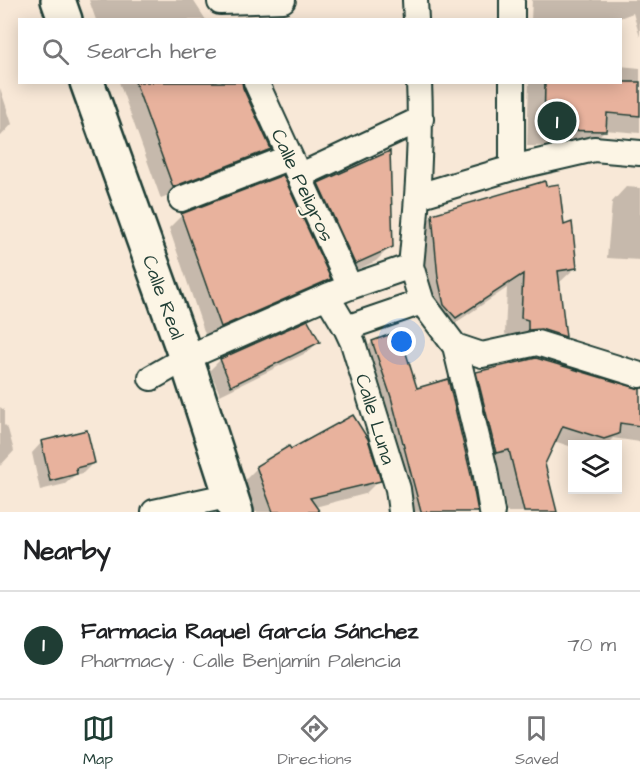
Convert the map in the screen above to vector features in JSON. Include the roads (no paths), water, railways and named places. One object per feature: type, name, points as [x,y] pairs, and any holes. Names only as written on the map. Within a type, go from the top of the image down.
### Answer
[{"type":"street","points":[[58,0],[63,18]]},
{"type":"street","points":[[221,7],[283,0]]},
{"type":"street","points":[[415,0],[416,18]]},
{"type":"street","points":[[512,0],[512,18]]},
{"type":"street","name":"Calle Real","points":[[88,84],[186,358],[234,503]]},
{"type":"street","name":"Calle Peligros","points":[[257,84],[350,287]]},
{"type":"street","points":[[419,84],[421,119],[418,196],[411,266],[422,303],[455,346],[485,470],[492,512]]},
{"type":"street","points":[[512,84],[512,168]]},
{"type":"street","points":[[181,199],[295,166],[421,119]]},
{"type":"street","points":[[418,196],[512,168],[594,149],[640,153]]},
{"type":"street","points":[[151,378],[186,358],[327,296],[411,266]]},
{"type":"street","name":"Calle Luna","points":[[327,296],[346,328],[356,354],[398,489],[401,512]]},
{"type":"street","points":[[346,328],[422,303]]},
{"type":"street","points":[[455,346],[482,355],[537,343],[640,375]]},
{"type":"street","points":[[154,512],[234,503]]},
{"type":"place","name":"Farmacia Raquel García Sánchez","points":[[557,121]]}]
